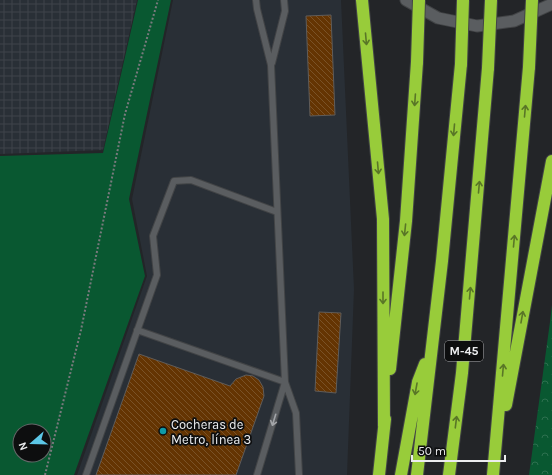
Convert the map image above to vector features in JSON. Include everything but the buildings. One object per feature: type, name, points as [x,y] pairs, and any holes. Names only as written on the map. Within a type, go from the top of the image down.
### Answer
[{"type":"highway","points":[[362,0],[383,219],[384,426]]},
{"type":"highway","points":[[379,475],[406,221],[417,62],[419,0]]},
{"type":"highway","name":"M-45","points":[[417,475],[430,352],[442,261],[461,64],[463,0]]},
{"type":"highway","name":"M-45","points":[[449,475],[462,373],[488,68],[491,0]]},
{"type":"highway","points":[[493,475],[529,67],[532,0]]},
{"type":"highway","points":[[497,437],[510,387],[552,161]]},
{"type":"highway","points":[[401,475],[418,382],[430,352]]},
{"type":"main road","points":[[406,0],[438,18],[477,26],[514,21],[552,4]]},
{"type":"lane","points":[[256,0],[271,65],[285,382],[296,413],[299,475]]},
{"type":"lane","points":[[271,65],[285,11],[284,0]]},
{"type":"lane","points":[[86,475],[157,275],[153,236],[174,181],[191,180],[277,212]]},
{"type":"lane","points":[[137,330],[285,382]]},
{"type":"lane","points":[[257,475],[285,382]]},
{"type":"path","points":[[45,475],[81,330],[125,114],[158,0]]},
{"type":"shaded area","points":[[0,0],[137,0],[103,150],[0,154]]},
{"type":"shaded area","points":[[173,0],[341,0],[354,289],[347,475],[77,475],[147,276],[132,199]]},
{"type":"green space","points":[[138,0],[171,0],[129,199],[145,276],[74,475],[0,475],[0,156],[103,153]]},
{"type":"green space","points":[[552,305],[552,475],[529,475],[550,322]]},
{"type":"place","name":"Cocheras de Metro, línea 3","points":[[163,431]]}]
